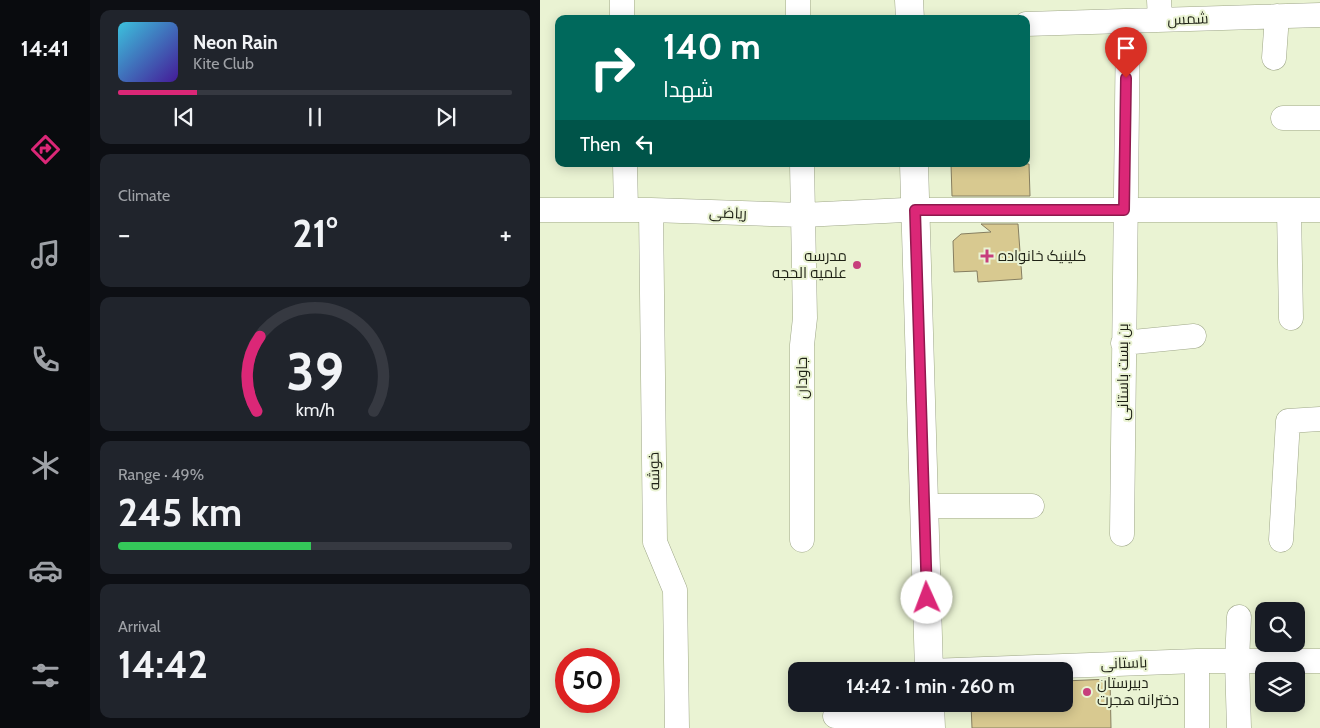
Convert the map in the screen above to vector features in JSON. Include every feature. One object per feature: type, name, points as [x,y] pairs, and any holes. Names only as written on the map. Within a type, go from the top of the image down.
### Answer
[{"type":"main road","points":[[909,0],[910,15]]},
{"type":"main road","points":[[914,167],[929,662]]},
{"type":"street","points":[[622,0],[622,15]]},
{"type":"street","points":[[798,0],[798,15]]},
{"type":"street","name":"شمس","points":[[1030,24],[1128,21],[1160,10],[1277,16],[1320,15]]},
{"type":"street","points":[[1274,58],[1277,16]]},
{"type":"street","name":"بن بست باستانی","points":[[1122,534],[1124,210],[1128,21]]},
{"type":"street","points":[[1283,118],[1320,118]]},
{"type":"street","points":[[625,167],[626,210]]},
{"type":"street","name":"جاودان","points":[[802,167],[805,318],[802,345],[802,540]]},
{"type":"street","name":"ریاضی","points":[[540,210],[650,210],[803,215],[915,210],[1320,210]]},
{"type":"street","name":"خوشه","points":[[650,210],[655,542],[675,590],[677,728]]},
{"type":"street","points":[[1289,210],[1291,318]]},
{"type":"street","points":[[1123,343],[1194,336]]},
{"type":"street","points":[[1280,540],[1288,421],[1320,419]]},
{"type":"street","points":[[924,506],[1032,506]]},
{"type":"street","points":[[1239,617],[1237,660],[1239,728]]},
{"type":"street","points":[[1197,660],[1197,728]]},
{"type":"street","name":"باستانی","points":[[1073,665],[1197,660],[1320,661]]},
{"type":"street","points":[[835,716],[930,717]]},
{"type":"building","points":[[951,167],[1029,167],[1030,196],[952,196]]},
{"type":"building","name":"کلینیک خانواده","points":[[981,224],[1018,224],[1022,279],[978,282],[977,271],[954,272],[953,241],[961,234],[991,232]]},
{"type":"building","name":"دبیرستان دخترانه هجرت","points":[[1110,679],[1111,728],[972,728],[971,712],[1073,712],[1073,681]]},
{"type":"place","name":"کلینیک خانواده","points":[[987,256]]},
{"type":"place","name":"مدرسه علمیه الحجه","points":[[857,265]]},
{"type":"place","name":"دبیرستان دخترانه هجرت","points":[[1087,692]]},
{"type":"route","points":[[927,598],[915,210],[1124,210],[1126,78]]}]
